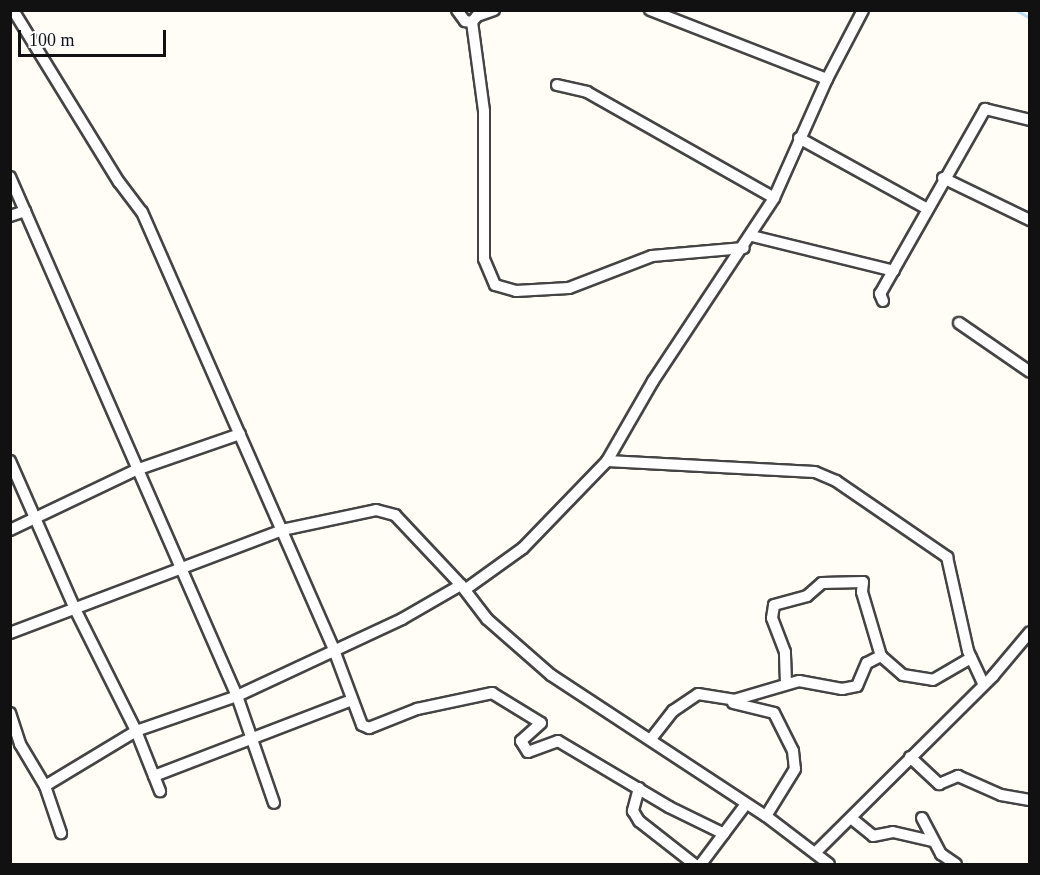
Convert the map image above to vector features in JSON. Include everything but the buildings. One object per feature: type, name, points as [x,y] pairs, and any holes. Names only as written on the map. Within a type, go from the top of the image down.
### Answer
[{"type":"street","points":[[13,10],[119,182],[142,212],[334,650],[362,725],[369,728],[417,709],[492,693],[541,723],[521,741],[528,752],[558,741],[724,834]]},
{"type":"street","points":[[457,10],[465,21],[472,22],[494,10]]},
{"type":"street","points":[[650,10],[827,80]]},
{"type":"street","points":[[45,786],[136,731],[237,696],[402,620],[463,587],[523,548],[607,461],[653,381],[752,236],[774,198],[799,138],[863,10]]},
{"type":"street","points":[[472,22],[484,111],[484,259],[495,285],[516,291],[569,288],[652,256],[744,248]]},
{"type":"street","points":[[557,85],[587,92],[774,198]]},
{"type":"street","points":[[883,301],[880,294],[943,178],[985,109],[1029,120]]},
{"type":"street","points":[[799,138],[926,208]]},
{"type":"street","points":[[10,177],[136,470],[237,696],[254,738],[274,803]]},
{"type":"street","points":[[943,178],[1029,220]]},
{"type":"street","points":[[10,216],[25,211]]},
{"type":"street","points":[[752,236],[894,271]]},
{"type":"street","points":[[959,323],[1029,372]]},
{"type":"street","points":[[10,530],[36,520],[136,470],[240,434]]},
{"type":"street","points":[[10,461],[75,609],[136,731],[160,791]]},
{"type":"street","points":[[607,461],[815,472],[828,477],[947,557],[971,658],[983,683]]},
{"type":"street","points":[[10,633],[178,566],[282,530],[386,511],[420,538],[463,587],[487,619],[551,675],[765,816],[829,864]]},
{"type":"street","points":[[786,683],[785,652],[772,618],[774,605],[807,596],[822,583],[863,582],[862,592],[880,656],[903,675],[933,680],[971,658]]},
{"type":"street","points":[[816,852],[983,683],[1001,668],[1029,632]]},
{"type":"street","points":[[727,701],[752,697],[786,683],[817,682],[842,689],[858,686],[867,663],[880,656]]},
{"type":"street","points":[[651,739],[684,701],[698,694],[774,713],[793,752],[795,769],[765,816]]},
{"type":"street","points":[[153,776],[352,700]]},
{"type":"street","points":[[10,713],[20,744],[45,786],[61,832]]},
{"type":"street","points":[[910,757],[939,784],[958,776],[1001,795],[1029,800]]},
{"type":"street","points":[[639,788],[633,811],[639,821],[694,864]]},
{"type":"street","points":[[701,864],[746,804]]},
{"type":"street","points":[[922,818],[932,841],[941,854],[956,864]]},
{"type":"street","points":[[851,819],[873,836],[893,832],[932,841]]},
{"type":"waterway","points":[[1016,10],[1030,18]]}]
